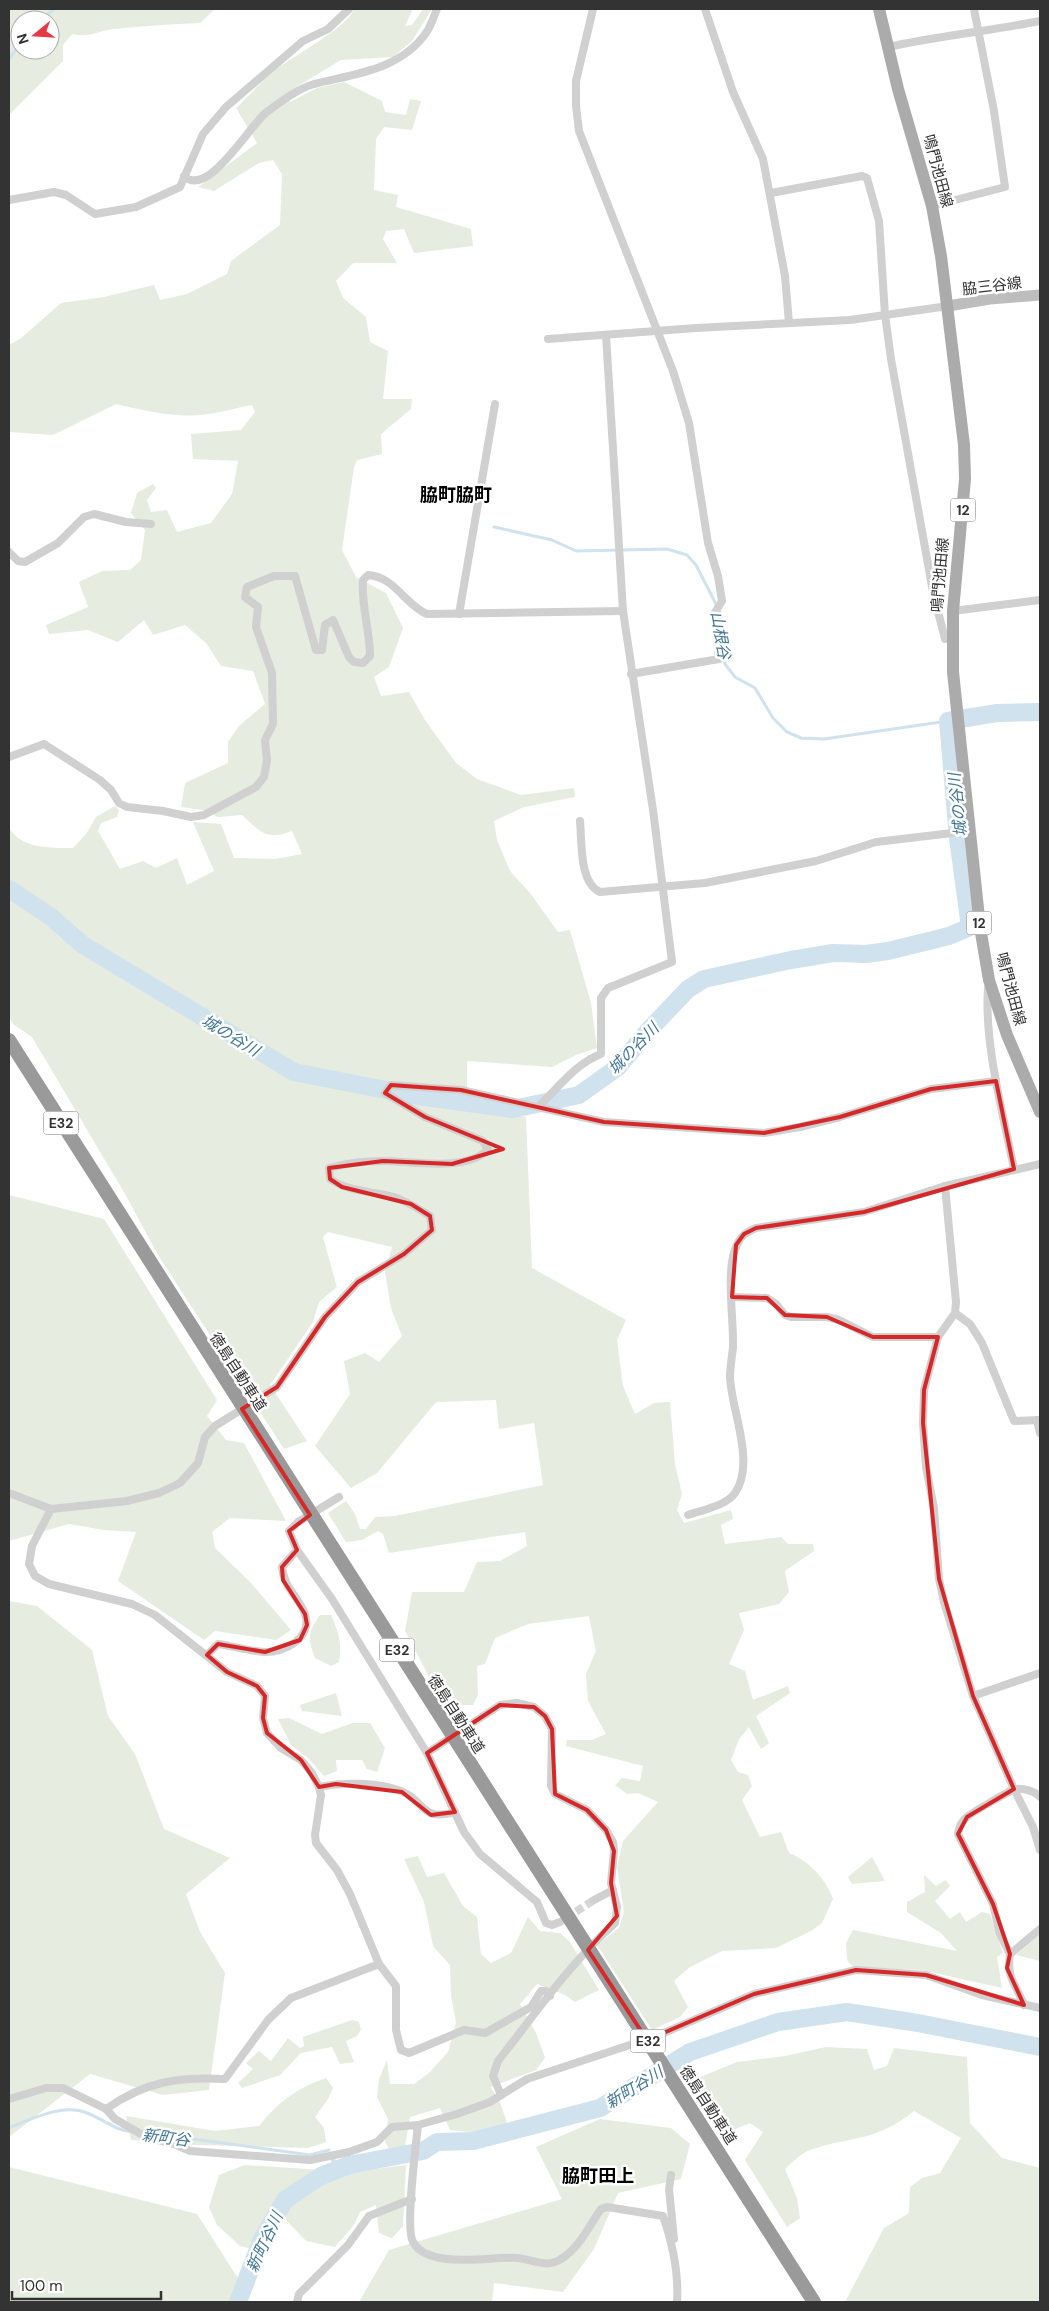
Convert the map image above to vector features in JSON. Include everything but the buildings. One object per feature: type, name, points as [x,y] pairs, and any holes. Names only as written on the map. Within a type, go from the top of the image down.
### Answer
[{"type":"highway","name":"徳島自動車道","points":[[9,1040],[215,1366],[814,2302]]},
{"type":"main road","name":"鳴門池田線","points":[[879,9],[898,89],[932,206],[948,306],[964,445],[965,479],[952,638],[958,719],[980,927],[989,980],[1007,1035],[1040,1112]]},
{"type":"main road","name":"脇三谷線","points":[[948,306],[990,299],[1040,295]]},
{"type":"street","points":[[9,200],[54,192],[66,195],[95,214],[136,207],[180,187],[203,134],[226,107],[303,41],[328,29],[349,9]]},
{"type":"street","points":[[184,176],[194,180],[206,177],[232,155],[256,121],[265,112],[301,89],[390,64],[407,52],[426,33],[437,9]]},
{"type":"street","points":[[593,9],[576,80],[576,106],[579,131],[673,370],[695,450],[708,543],[718,576],[722,601],[714,614],[719,659],[631,674]]},
{"type":"street","points":[[705,9],[733,92],[763,159],[785,276],[789,323]]},
{"type":"street","points":[[932,206],[1005,187],[994,111],[974,9]]},
{"type":"street","points":[[888,47],[940,36],[978,33],[1040,21]]},
{"type":"street","points":[[770,193],[862,176],[867,178],[879,221],[885,315],[933,592],[945,639],[952,638]]},
{"type":"street","points":[[548,339],[850,320],[948,306]]},
{"type":"street","points":[[539,1106],[573,1071],[590,1058],[601,1054],[601,998],[608,988],[672,962],[663,887],[622,611],[606,335]]},
{"type":"street","points":[[459,614],[495,404]]},
{"type":"street","points":[[9,552],[18,561],[25,562],[58,543],[84,517],[94,514],[126,522],[151,524]]},
{"type":"street","points":[[9,758],[44,744],[100,780],[111,790],[119,803],[127,807],[163,811],[191,817],[204,816],[256,787],[264,777],[267,760],[264,740],[273,724],[272,673],[256,627],[258,607],[245,597],[247,587],[274,576],[295,576],[316,650],[322,650],[325,625],[333,620],[350,657],[354,662],[363,663],[370,656],[370,636],[362,590],[363,580],[368,575],[390,582],[416,609],[427,614],[622,611]]},
{"type":"street","points":[[953,611],[1040,600]]},
{"type":"street","points":[[580,821],[586,880],[592,889],[600,892],[704,884],[816,861],[876,842],[969,831]]},
{"type":"street","points":[[989,980],[989,1023],[996,1081],[1014,1169]]},
{"type":"street","points":[[9,1493],[51,1509],[127,1501],[159,1493],[180,1483],[198,1463],[204,1437],[215,1426],[276,1387],[325,1317],[358,1282],[404,1254],[432,1230],[430,1216],[411,1204],[395,1198],[342,1187],[330,1179],[329,1168],[345,1163],[382,1161],[452,1164],[483,1154],[488,1150],[483,1141],[425,1117],[385,1093],[392,1085],[461,1090],[604,1122],[764,1133],[800,1127],[840,1117],[931,1089],[996,1081]]},
{"type":"street","points":[[688,1515],[724,1502],[734,1495],[740,1485],[743,1456],[740,1428],[730,1377],[733,1346],[733,1257],[744,1234],[756,1228],[864,1212],[945,1186],[1040,1164]]},
{"type":"street","points":[[945,1186],[956,1302],[955,1313],[938,1337],[924,1390],[923,1423],[926,1467],[934,1508],[939,1579],[944,1602],[973,1696],[1033,1827],[1040,1850]]},
{"type":"street","points":[[732,1297],[767,1298],[776,1304],[785,1315],[791,1317],[827,1317],[839,1320],[874,1337],[892,1338],[931,1335],[938,1337]]},
{"type":"street","points":[[955,1313],[970,1324],[982,1343],[1014,1421],[1039,1420],[1040,1433]]},
{"type":"street","points":[[339,1497],[298,1522],[289,1531],[297,1550],[332,1599],[427,1753],[464,1832],[480,1854],[537,1902],[546,1923],[552,1925],[560,1922]]},
{"type":"street","points":[[51,1509],[32,1546],[29,1564],[35,1576],[49,1584],[132,1604],[155,1615],[227,1672],[257,1686],[265,1696],[263,1718],[267,1733],[281,1748],[301,1760],[312,1773],[319,1787],[321,1795],[315,1834],[316,1843],[337,1870],[350,1894],[379,1964],[396,1986],[396,2030],[401,2050],[409,2053],[464,2030],[485,2033],[531,2007],[541,1991],[546,1991],[550,1996]]},
{"type":"street","points":[[207,1655],[218,1644],[265,1652],[286,1647],[300,1640],[307,1625],[304,1614],[283,1580],[282,1566],[297,1550]]},
{"type":"street","points":[[973,1696],[1040,1673]]},
{"type":"street","points":[[427,1753],[500,1705],[517,1703],[534,1707],[545,1716],[552,1729],[551,1786],[555,1794],[561,1799],[577,1804],[587,1810],[609,1836],[614,1851],[611,1883],[617,1916],[615,1923],[596,1940],[498,2060],[493,2076],[501,2095]]},
{"type":"street","points":[[319,1787],[336,1784],[383,1787],[402,1792],[431,1815],[442,1816],[455,1812]]},
{"type":"street","points":[[1010,1954],[1000,1934],[993,1904],[958,1834],[959,1826],[967,1817],[1014,1789],[1026,1789],[1040,1797]]},
{"type":"street","points":[[594,1900],[613,1890]]},
{"type":"street","points":[[1024,2005],[1012,1984],[1007,1968],[1010,1954],[1040,1929]]},
{"type":"street","points":[[106,2109],[128,2093],[151,2084],[196,2077],[225,2079],[268,2020],[291,1998],[379,1964]]},
{"type":"street","points":[[9,2099],[46,2088],[63,2088],[106,2109],[115,2119],[138,2133],[190,2151],[310,2160],[349,2152],[377,2142],[392,2127],[418,2125],[457,2114],[501,2095],[527,2080],[658,2036],[754,1994],[856,1970],[926,1975],[982,1994],[1040,2008]]},
{"type":"street","points":[[418,2125],[414,2164],[411,2240],[425,2254],[466,2261],[520,2258],[535,2263],[548,2264],[561,2260],[579,2243],[600,2208],[607,2207],[663,2216],[674,2251]]},
{"type":"street","points":[[671,2175],[669,2188],[678,2286],[677,2302]]},
{"type":"street","points":[[297,2302],[299,2294],[348,2246],[369,2216],[412,2199]]},
{"type":"highlighted area","points":[[996,1081],[1014,1169],[864,1212],[756,1228],[744,1234],[736,1245],[732,1297],[767,1298],[785,1315],[827,1317],[873,1337],[938,1337],[924,1390],[923,1423],[939,1579],[973,1696],[1014,1789],[967,1817],[958,1834],[993,1904],[1010,1954],[1007,1968],[1024,2005],[926,1975],[856,1970],[754,1994],[647,2040],[588,1950],[617,1916],[611,1883],[614,1851],[606,1830],[587,1810],[555,1794],[552,1729],[545,1716],[534,1707],[500,1705],[427,1753],[455,1812],[431,1815],[402,1792],[336,1784],[319,1787],[301,1760],[267,1733],[263,1718],[265,1696],[257,1686],[227,1672],[207,1655],[218,1644],[265,1652],[300,1640],[307,1625],[305,1614],[283,1580],[282,1567],[297,1550],[289,1531],[310,1515],[242,1409],[277,1387],[325,1317],[358,1282],[404,1254],[432,1230],[430,1216],[411,1204],[342,1187],[330,1179],[329,1168],[383,1161],[452,1164],[503,1149],[425,1117],[385,1093],[391,1085],[461,1090],[604,1122],[764,1133],[840,1117],[931,1089]]},
{"type":"shaded area","points":[[9,9],[215,9],[200,23],[114,29],[88,35],[72,34],[63,45],[63,61],[9,115]]},
{"type":"shaded area","points":[[354,9],[413,9],[405,26],[412,25],[423,9],[432,9],[412,41],[393,57],[341,60],[283,95],[290,102],[317,88],[344,82],[382,101],[385,112],[406,115],[410,99],[421,101],[412,130],[384,127],[376,139],[374,190],[398,195],[396,207],[471,229],[473,246],[414,253],[404,229],[386,231],[383,239],[397,263],[353,263],[336,281],[343,298],[366,317],[370,342],[388,351],[383,399],[412,399],[411,409],[381,434],[382,454],[357,460],[354,467],[342,550],[356,577],[386,593],[403,628],[389,667],[374,677],[381,696],[409,692],[425,720],[456,763],[477,779],[521,795],[574,788],[575,797],[524,807],[494,821],[497,840],[510,871],[530,893],[558,932],[570,930],[591,1003],[597,1048],[576,1055],[552,1067],[467,1061],[467,1106],[526,1117],[532,1268],[626,1320],[617,1340],[623,1386],[635,1414],[654,1403],[670,1402],[675,1464],[682,1494],[677,1510],[684,1523],[731,1510],[733,1519],[721,1525],[725,1544],[781,1537],[788,1544],[813,1544],[814,1551],[785,1571],[789,1592],[779,1604],[739,1613],[744,1630],[729,1664],[745,1671],[753,1700],[788,1686],[790,1693],[756,1716],[769,1743],[761,1749],[749,1727],[739,1739],[731,1760],[738,1772],[748,1775],[752,1786],[742,1800],[760,1837],[781,1832],[789,1853],[803,1860],[816,1872],[826,1885],[833,1899],[822,1923],[811,1931],[776,1948],[722,1951],[690,1967],[674,1981],[688,2007],[680,2017],[652,2030],[597,1945],[619,1928],[624,1912],[617,1867],[623,1841],[658,1802],[638,1793],[627,1794],[615,1785],[622,1778],[640,1781],[643,1766],[566,1746],[567,1740],[592,1740],[606,1734],[588,1701],[586,1674],[596,1651],[589,1616],[528,1624],[495,1638],[485,1664],[477,1666],[478,1695],[473,1705],[454,1705],[435,1688],[405,1631],[412,1592],[464,1592],[477,1562],[500,1561],[527,1546],[525,1532],[389,1553],[383,1534],[378,1531],[362,1540],[346,1542],[328,1513],[346,1501],[355,1514],[360,1529],[366,1529],[375,1517],[395,1516],[543,1485],[534,1423],[499,1429],[496,1400],[436,1402],[377,1473],[351,1488],[315,1446],[350,1394],[344,1361],[365,1353],[379,1362],[402,1336],[391,1308],[385,1272],[392,1247],[328,1232],[323,1237],[337,1287],[319,1302],[313,1322],[270,1385],[307,1441],[284,1449],[158,1255],[125,1194],[32,1037],[13,1024],[9,1017],[9,828],[21,840],[29,844],[73,848],[86,834],[96,817],[115,806],[119,810],[117,817],[101,823],[98,831],[120,869],[143,861],[156,868],[177,858],[187,885],[214,871],[193,822],[221,824],[234,858],[275,859],[302,854],[292,831],[270,835],[259,830],[242,815],[218,817],[203,810],[181,807],[185,783],[228,763],[228,742],[239,726],[265,704],[253,671],[221,666],[206,643],[185,625],[153,635],[144,620],[118,642],[88,630],[49,634],[46,625],[88,607],[79,582],[102,571],[130,570],[141,560],[145,530],[131,513],[137,493],[153,484],[156,488],[147,500],[151,512],[167,510],[177,532],[211,523],[232,494],[238,461],[193,459],[191,434],[241,430],[255,412],[252,405],[202,415],[180,415],[159,413],[116,404],[53,435],[9,432],[9,345],[20,339],[61,303],[104,297],[154,285],[160,300],[187,294],[227,274],[231,261],[280,225],[282,174],[273,160],[259,163],[214,191],[198,187],[257,143],[236,108],[270,74],[331,33],[350,16]]},
{"type":"shaded area","points":[[9,1195],[104,1219],[217,1400],[207,1416],[226,1440],[244,1443],[286,1521],[230,1518],[212,1532],[215,1548],[251,1583],[291,1630],[276,1640],[215,1631],[204,1640],[118,1581],[136,1532],[104,1530],[69,1524],[9,1541]]},
{"type":"shaded area","points":[[9,1601],[37,1606],[92,1650],[108,1716],[135,1754],[164,1829],[230,1858],[186,1894],[200,1932],[225,1973],[209,2090],[163,2095],[90,2074],[9,2137]]},
{"type":"shaded area","points":[[320,1615],[331,1615],[339,1638],[339,1662],[331,1666],[315,1658],[311,1645],[311,1631]]},
{"type":"shaded area","points":[[336,1693],[342,1716],[302,1711],[300,1705]]},
{"type":"shaded area","points":[[289,1718],[322,1734],[352,1723],[370,1723],[385,1748],[377,1772],[367,1769],[362,1760],[336,1760],[337,1771],[324,1776],[309,1759],[291,1745],[278,1719]]},
{"type":"shaded area","points":[[418,1856],[427,1877],[444,1873],[463,1906],[477,1917],[481,1954],[491,1963],[511,1953],[528,1917],[540,1931],[560,1933],[570,1942],[599,1990],[575,2002],[565,1995],[537,1984],[520,2004],[536,2033],[545,2058],[536,2070],[491,2087],[501,2105],[507,2123],[480,2133],[450,2130],[440,2108],[410,2117],[405,2146],[391,2152],[385,2142],[388,2119],[377,2097],[379,2079],[387,2060],[390,2084],[414,2084],[429,2073],[448,2052],[456,2023],[451,1996],[450,1965],[433,1946],[424,1902],[404,1859]]},
{"type":"shaded area","points":[[872,1857],[885,1881],[852,1884],[848,1877]]},
{"type":"shaded area","points":[[924,1875],[936,1886],[946,1880],[950,1886],[935,1901],[950,1919],[960,1912],[966,1922],[982,1912],[990,1914],[1003,1953],[997,1957],[1002,1988],[921,1970],[853,1967],[847,1960],[846,1943],[853,1930],[957,1951],[941,1933],[907,1912],[907,1902],[925,1892]]},
{"type":"shaded area","points":[[1040,1934],[1040,1961],[1016,1955]]},
{"type":"shaded area","points":[[352,2020],[359,2022],[361,2030],[357,2036],[346,2041],[354,2062],[340,2064],[332,2047],[301,2053],[280,2075],[242,2088],[238,2083],[253,2069],[246,2063],[259,2051],[271,2061],[288,2038],[300,2048],[304,2046],[303,2037]]},
{"type":"shaded area","points":[[826,2047],[867,2049],[874,2070],[887,2066],[894,2048],[967,2057],[970,2123],[1002,2158],[1040,2168],[1040,2302],[845,2302],[884,2228],[909,2213],[910,2187],[922,2178],[940,2173],[961,2138],[914,2111],[900,2121],[875,2133],[807,2151],[785,2169],[797,2198],[800,2218],[787,2227],[745,2160],[763,2132],[750,2123],[721,2135],[688,2082],[737,2062],[785,2056]]},
{"type":"shaded area","points":[[326,2078],[333,2088],[328,2099],[315,2117],[324,2128],[326,2142],[308,2148],[197,2145],[131,2140],[126,2116],[215,2131],[259,2126],[273,2110],[297,2091]]},
{"type":"shaded area","points":[[600,2119],[671,2128],[690,2144],[681,2179],[618,2193],[594,2249],[563,2292],[494,2283],[492,2302],[359,2302],[389,2250],[562,2199],[536,2147]]},
{"type":"shaded area","points":[[245,2165],[352,2172],[406,2165],[403,2226],[392,2238],[379,2233],[376,2205],[360,2212],[354,2225],[335,2247],[306,2241],[283,2217],[268,2253],[240,2246],[217,2225],[209,2207],[219,2175]]},
{"type":"shaded area","points":[[9,2167],[197,2214],[241,2283],[244,2302],[9,2302]]},
{"type":"waterway","name":"山根谷","points":[[494,527],[552,540],[576,551],[667,549],[687,555],[696,565],[721,614],[725,664],[735,677],[755,688],[773,718],[787,732],[801,738],[824,739],[948,721]]},
{"type":"waterway","name":"城の谷川","points":[[9,889],[51,917],[83,945],[294,1072],[411,1095],[513,1109],[579,1095],[618,1067],[648,1031],[688,989],[704,979],[833,953],[866,954],[888,951],[949,936],[970,927],[958,838],[948,721],[997,713],[1040,712]]},
{"type":"waterway","name":"新町谷川","points":[[238,2302],[262,2239],[285,2200],[321,2176],[349,2165],[423,2151],[437,2142],[473,2141],[600,2108],[690,2052],[778,2022],[847,2012],[918,2023],[1040,2047]]},
{"type":"waterway","name":"新町谷","points":[[9,2128],[47,2113],[77,2110],[93,2115],[115,2127],[133,2132]]},
{"type":"waterway","name":"新町谷","points":[[142,2132],[310,2155],[329,2150]]},
{"type":"waterway","name":"新町谷","points":[[332,2160],[349,2165]]},
{"type":"tunnel","points":[[566,1918],[594,1900]]},
{"type":"district","name":"脇町脇町","points":[[456,495]]},
{"type":"district","name":"脇町田上","points":[[598,2176]]}]
